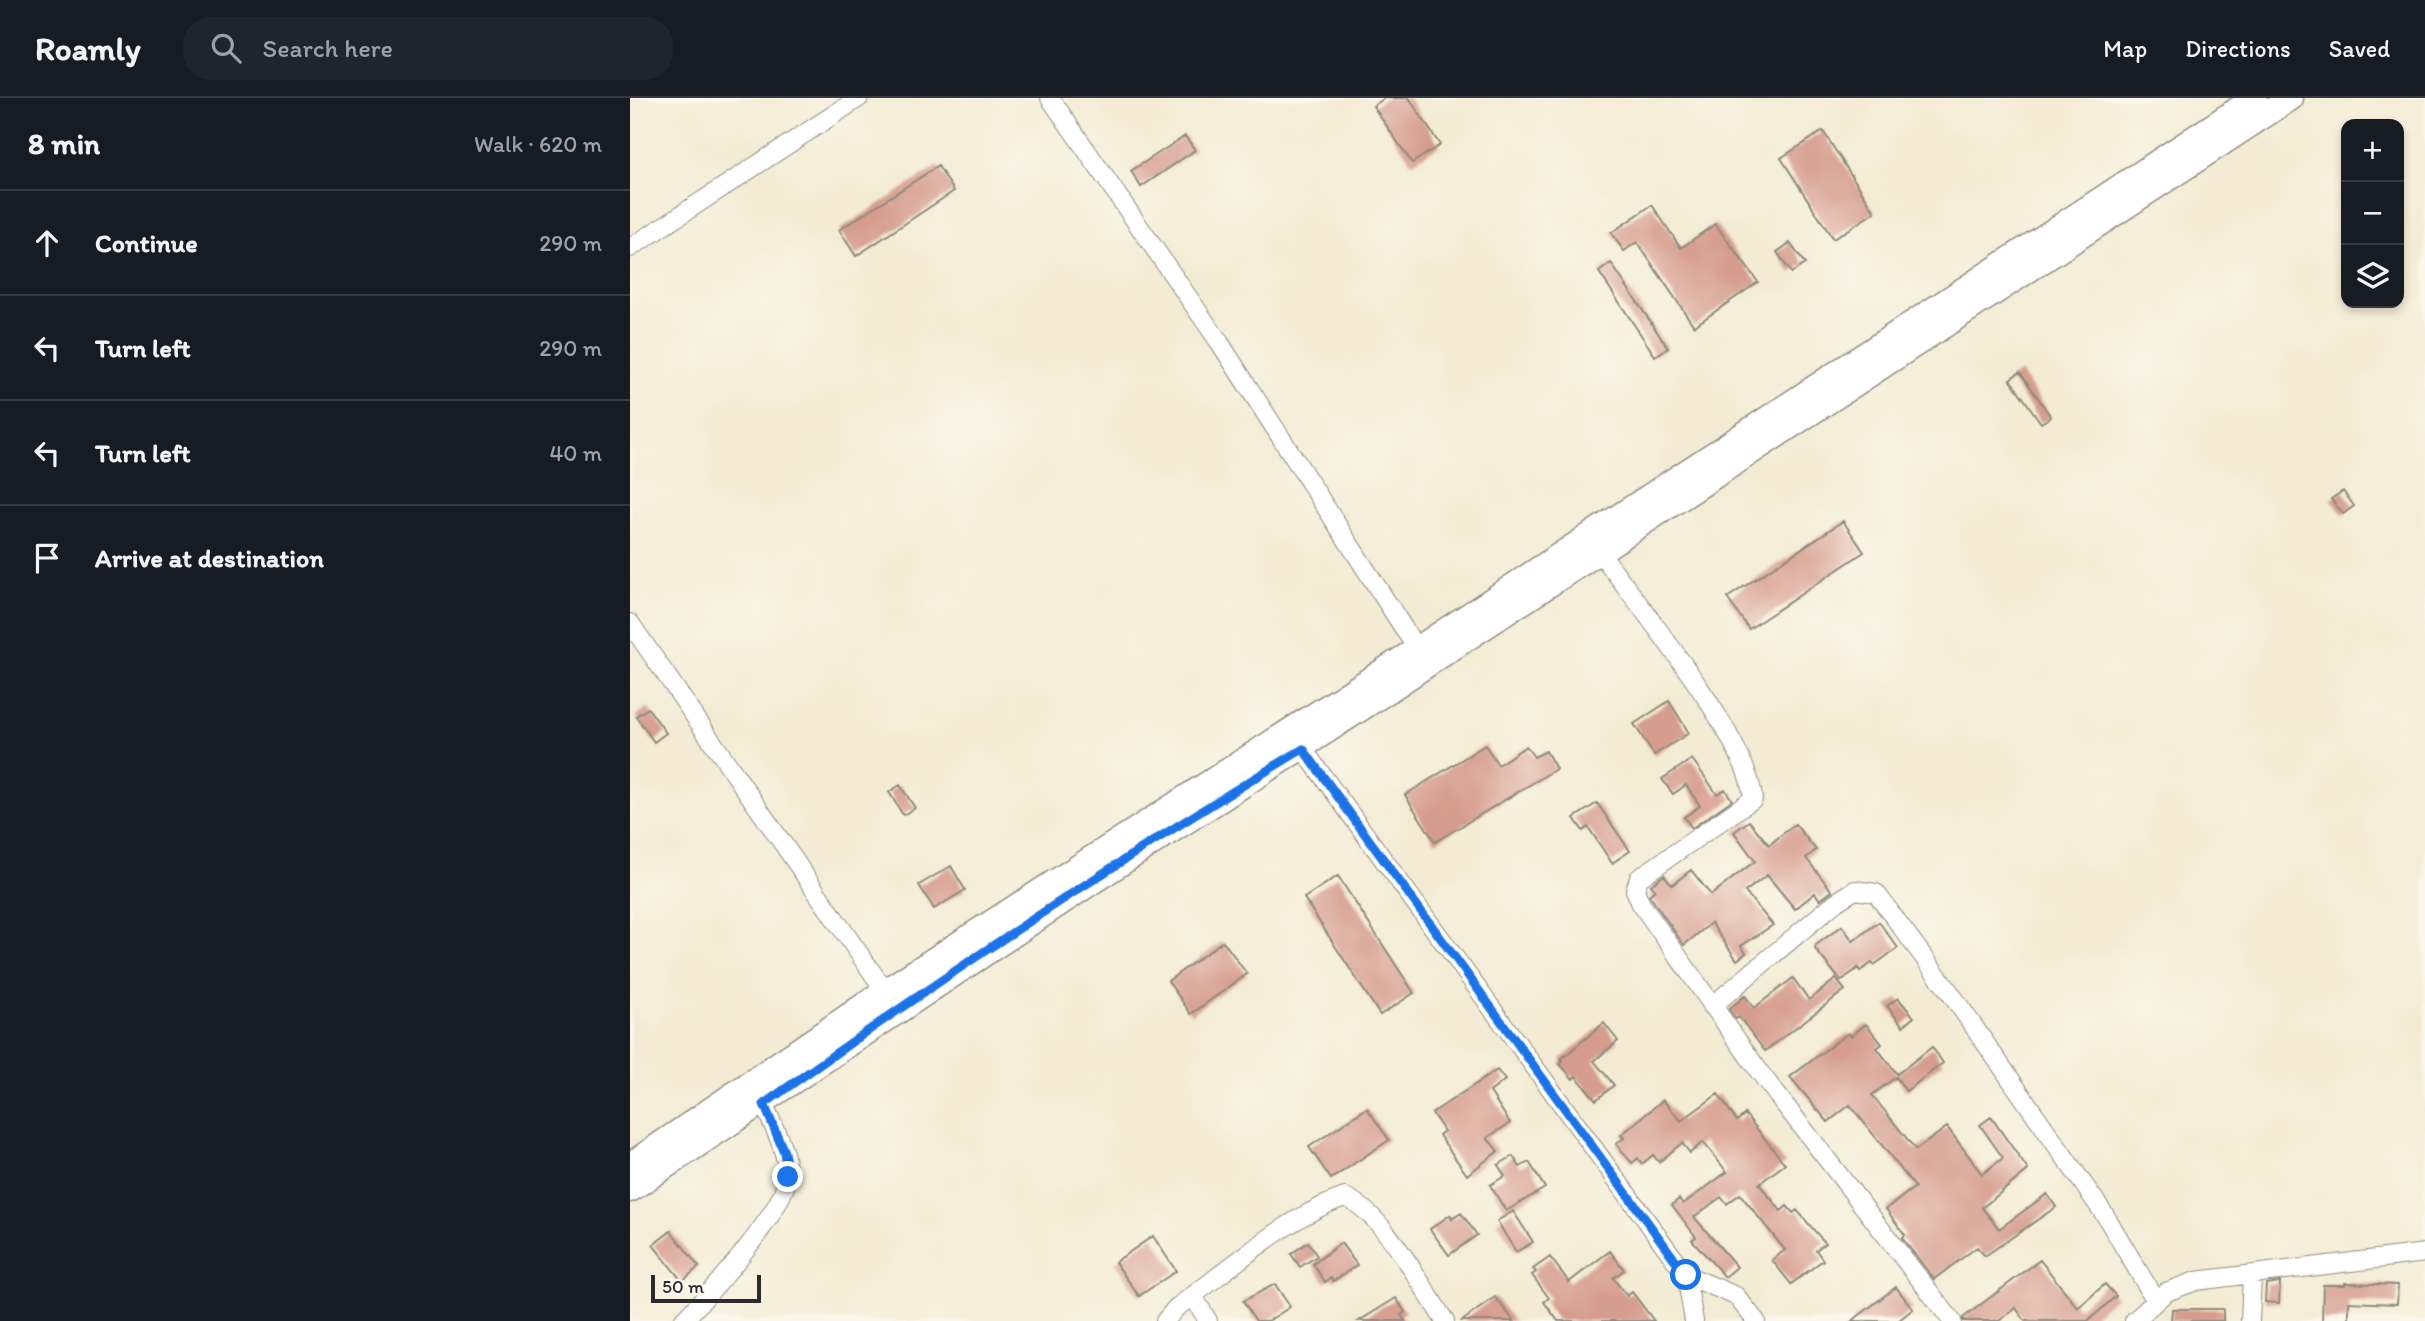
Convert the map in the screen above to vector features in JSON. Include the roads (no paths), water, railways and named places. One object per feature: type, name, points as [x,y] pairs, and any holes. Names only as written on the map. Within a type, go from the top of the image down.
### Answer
[{"type":"street","points":[[630,248],[859,98]]},
{"type":"street","points":[[1050,98],[1220,343],[1417,649]]},
{"type":"street","points":[[630,1165],[886,991],[1417,649],[2255,98]]},
{"type":"street","points":[[630,1190],[764,1104],[1038,918],[1303,749],[2291,98]]},
{"type":"street","points":[[1600,552],[1707,703],[1742,757],[1752,786],[1753,799],[1639,878],[1634,890],[1712,1006],[1886,1238],[1952,1321]]},
{"type":"street","points":[[630,623],[886,991]]},
{"type":"street","points":[[1303,749],[1686,1275],[1695,1321]]},
{"type":"street","points":[[1712,1006],[1836,902],[1855,890],[1876,893],[1949,991],[2105,1214],[2156,1301]]},
{"type":"street","points":[[683,1321],[708,1295],[782,1200],[788,1177],[784,1152],[764,1104]]},
{"type":"street","points":[[1165,1321],[1192,1296],[1324,1204],[1345,1196],[1361,1204],[1383,1231],[1445,1321]]},
{"type":"street","points":[[2134,1321],[2166,1292],[2196,1281],[2425,1253]]},
{"type":"street","points":[[1686,1275],[1736,1296],[1756,1321]]},
{"type":"street","points":[[2250,1321],[2252,1275]]},
{"type":"street","points":[[1192,1296],[1208,1321]]}]
